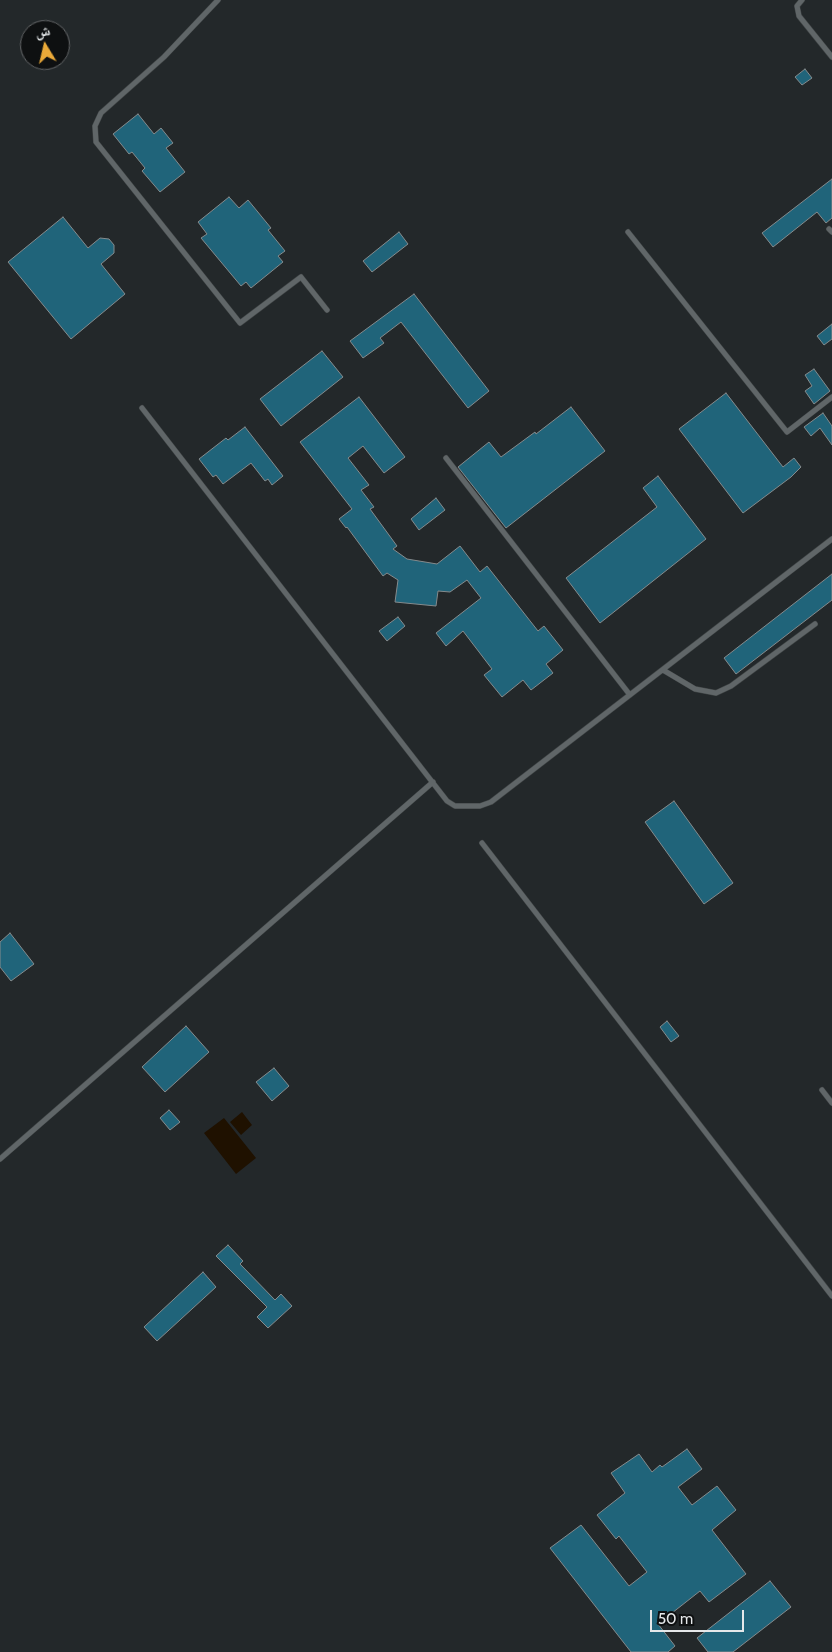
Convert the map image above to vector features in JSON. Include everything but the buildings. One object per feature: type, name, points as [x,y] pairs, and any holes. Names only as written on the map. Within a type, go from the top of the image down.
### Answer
[{"type":"lane","points":[[218,0],[164,57],[101,113],[95,126],[96,142],[240,323],[301,277],[327,310]]},
{"type":"lane","points":[[802,0],[797,6],[799,16],[832,56]]},
{"type":"lane","points":[[628,232],[787,432],[832,397]]},
{"type":"lane","points":[[142,408],[447,801],[455,806],[480,806],[491,802],[832,539]]},
{"type":"lane","points":[[446,458],[630,695]]},
{"type":"lane","points":[[662,670],[695,688],[716,693],[730,686],[815,624]]},
{"type":"lane","points":[[0,1159],[433,782]]},
{"type":"lane","points":[[482,843],[832,1296]]},
{"type":"lane","points":[[822,1090],[832,1103]]},
{"type":"shaded area","points":[[242,1112],[252,1125],[241,1135],[230,1122]]},
{"type":"shaded area","points":[[224,1118],[256,1158],[236,1174],[204,1133]]}]
